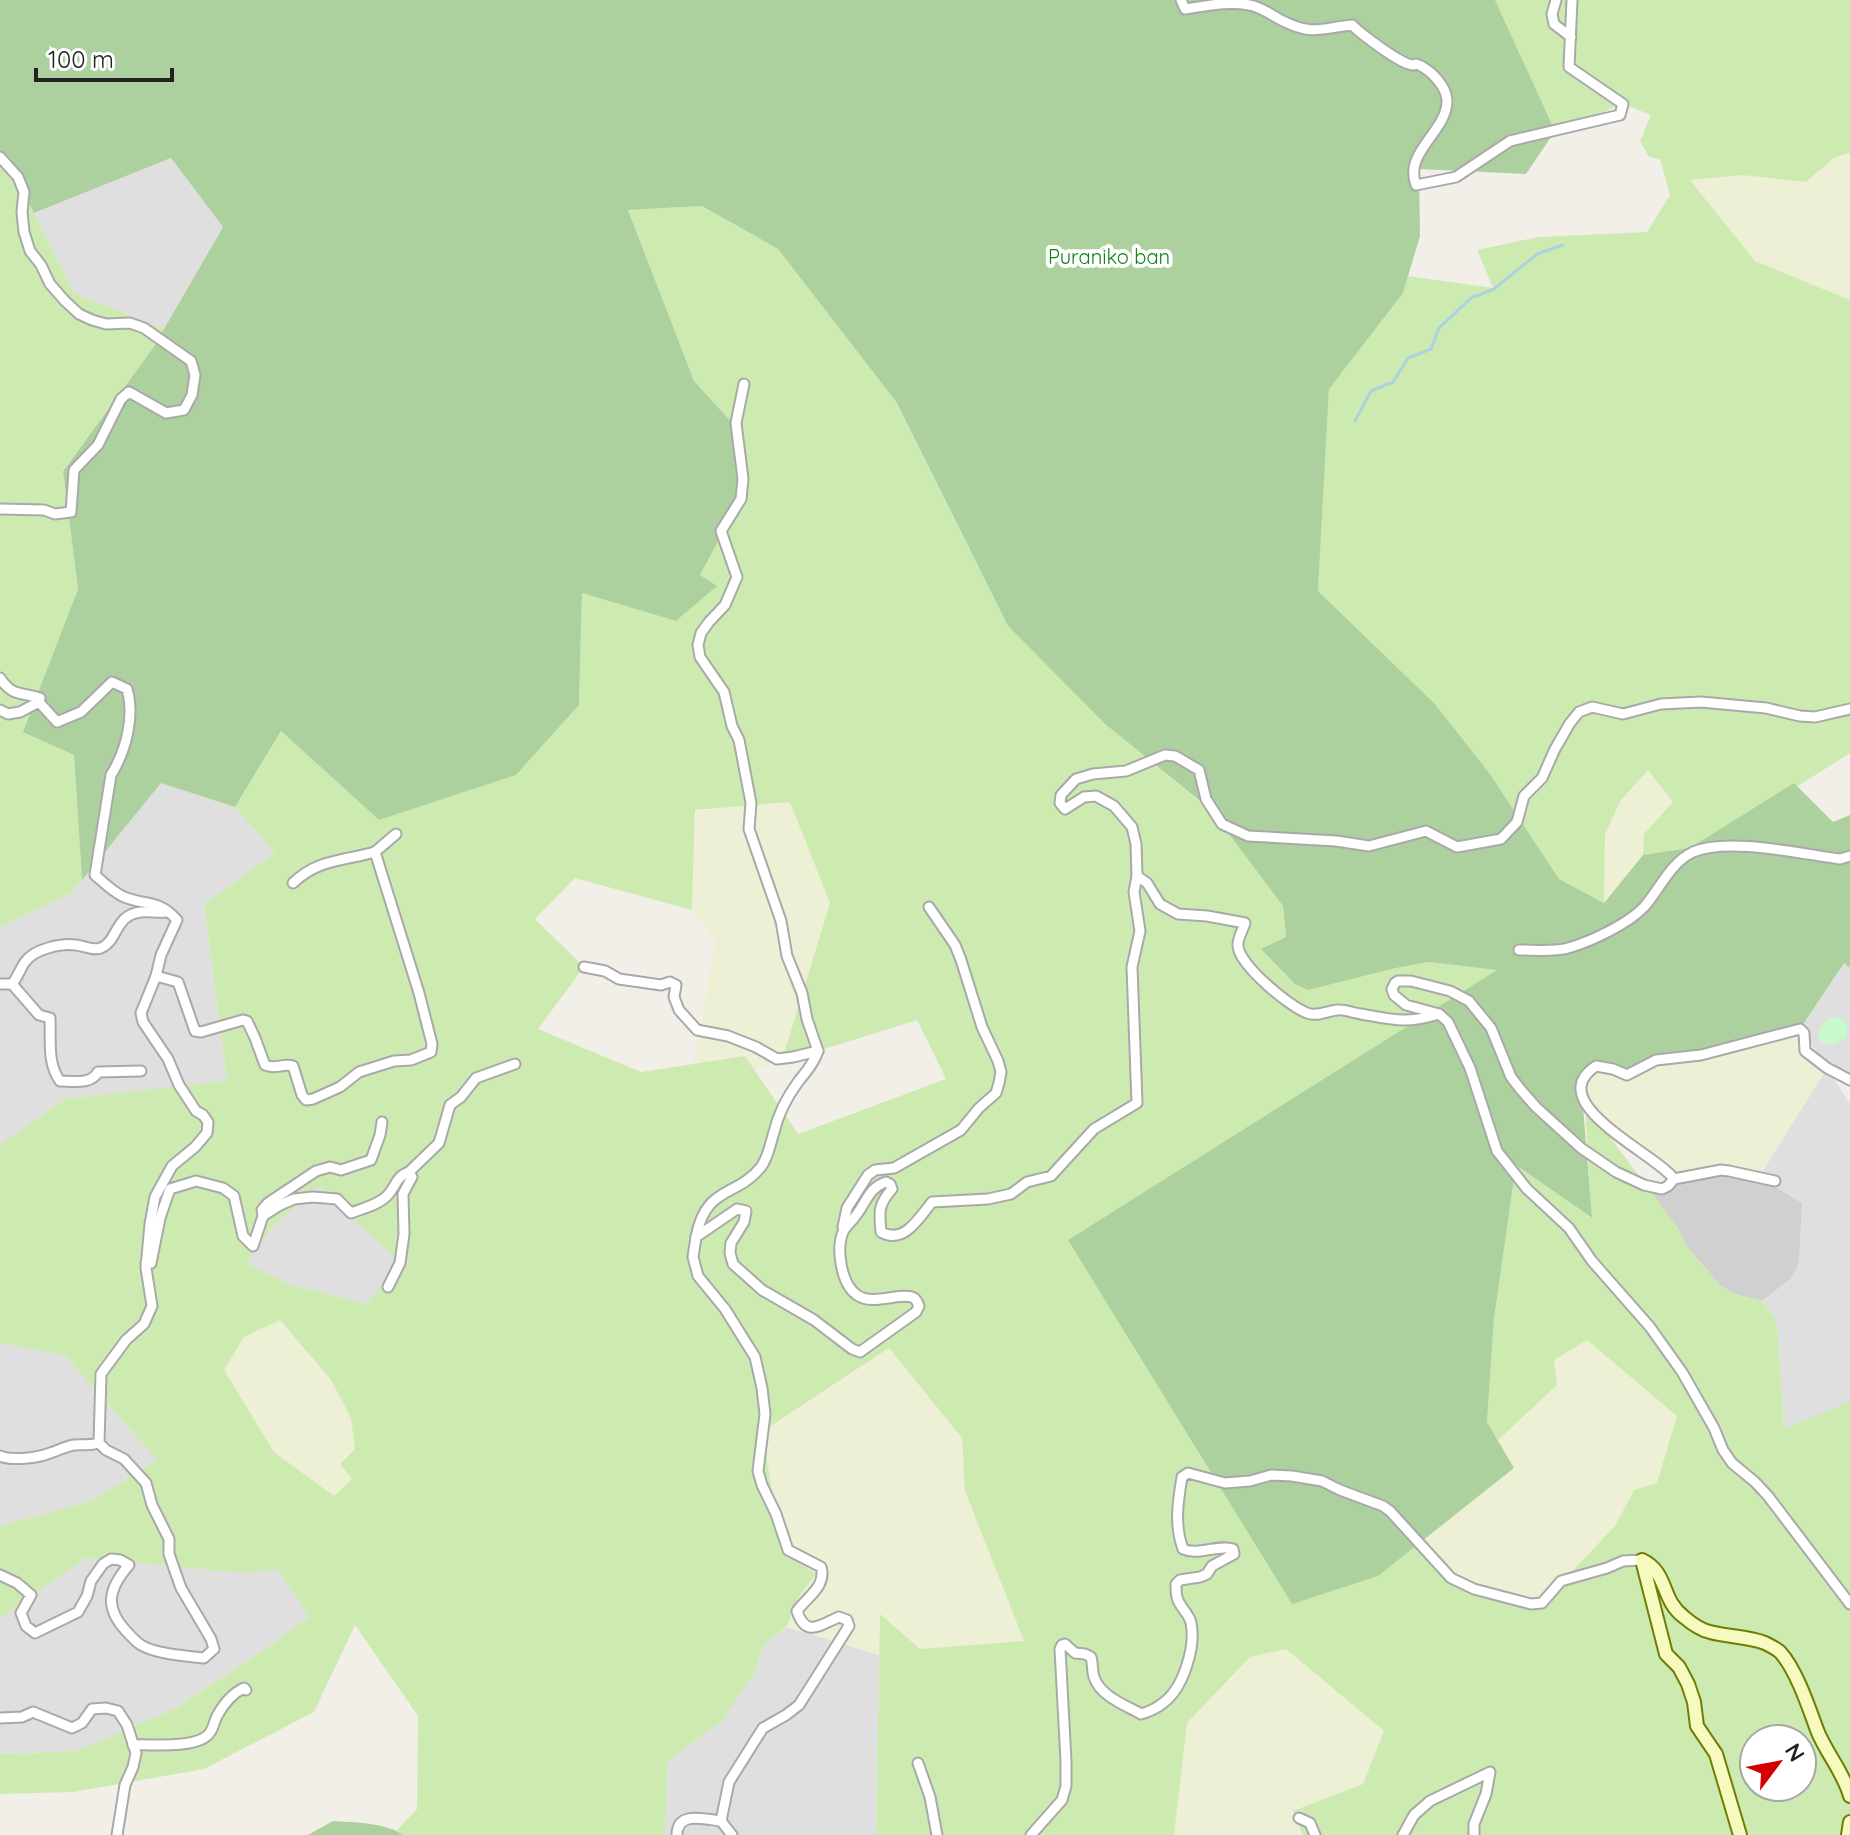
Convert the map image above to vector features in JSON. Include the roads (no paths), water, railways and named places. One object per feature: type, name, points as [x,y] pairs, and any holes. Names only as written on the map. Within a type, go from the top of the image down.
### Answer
[{"type":"street","points":[[1181,0],[1185,9],[1247,4],[1304,30],[1322,31],[1352,25],[1409,64],[1419,65],[1443,85],[1447,99],[1444,117],[1418,155],[1412,175],[1416,185],[1456,177],[1510,141],[1620,115],[1623,104],[1569,67],[1572,0]]},
{"type":"street","points":[[1556,0],[1552,14],[1554,24],[1571,37]]},
{"type":"street","points":[[0,157],[18,177],[24,192],[24,232],[30,251],[50,284],[65,301],[79,314],[92,320],[106,324],[130,323],[144,328],[191,361],[195,375],[192,395],[184,410],[166,413],[129,392],[121,399],[98,445],[74,470],[71,512],[55,514],[44,510],[0,509]]},
{"type":"street","points":[[721,1821],[729,1782],[763,1728],[799,1705],[849,1626],[847,1620],[839,1617],[817,1628],[808,1627],[800,1619],[797,1611],[816,1591],[824,1573],[821,1567],[788,1550],[758,1471],[765,1414],[755,1357],[725,1309],[698,1276],[693,1257],[703,1213],[713,1200],[762,1165],[772,1147],[773,1135],[789,1095],[818,1051],[802,993],[787,956],[781,921],[749,829],[751,803],[739,740],[732,726],[724,692],[700,657],[698,645],[701,633],[725,605],[737,577],[721,531],[741,499],[743,479],[736,423],[744,384]]},
{"type":"street","points":[[0,678],[20,695],[40,698],[39,702],[57,722],[81,712],[112,682],[127,689],[131,702],[127,742],[111,775],[95,875],[123,896],[150,902],[177,920],[141,1013],[143,1022],[168,1059],[179,1085],[196,1111],[208,1122],[207,1133],[172,1166],[155,1197],[146,1263],[152,1306],[144,1324],[126,1340],[101,1374],[99,1443],[124,1459],[146,1483],[152,1505],[169,1539],[169,1554],[181,1588],[214,1649],[204,1658],[139,1645],[113,1616],[113,1593],[121,1574],[129,1565],[120,1560],[111,1559],[103,1564],[91,1581],[78,1612],[35,1633],[26,1626],[21,1613],[31,1595],[17,1583],[0,1575]]},
{"type":"street","points":[[0,710],[8,714],[20,712],[39,702]]},
{"type":"street","points":[[843,1230],[858,1214],[870,1191],[886,1182],[892,1189],[883,1199],[879,1212],[881,1232],[897,1236],[905,1233],[932,1202],[988,1199],[1011,1194],[1027,1182],[1051,1176],[1094,1129],[1137,1103],[1132,967],[1140,931],[1134,892],[1136,844],[1132,827],[1114,806],[1096,796],[1084,797],[1065,809],[1060,803],[1061,795],[1076,779],[1126,771],[1165,755],[1175,756],[1199,770],[1206,799],[1222,824],[1248,836],[1369,846],[1426,831],[1457,847],[1501,839],[1517,822],[1524,796],[1542,778],[1570,723],[1579,712],[1592,707],[1623,714],[1661,704],[1701,702],[1766,708],[1815,717],[1850,709]]},
{"type":"street","points":[[293,883],[305,872],[323,864],[375,852],[396,834]]},
{"type":"street","points":[[1519,950],[1566,949],[1608,932],[1642,909],[1679,861],[1694,852],[1718,846],[1755,847],[1840,859],[1850,856]]},
{"type":"street","points":[[156,976],[178,982],[195,1031],[247,1021],[265,1065],[277,1068],[293,1066],[306,1100],[340,1087],[359,1072],[431,1052],[432,1044],[419,993],[375,852]]},
{"type":"street","points":[[1137,876],[1147,883],[1160,904],[1178,914],[1245,923],[1238,950],[1263,982],[1309,1015],[1338,1010],[1399,1021],[1417,1021],[1439,1014]]},
{"type":"street","points":[[696,1237],[737,1209],[746,1211],[744,1222],[731,1243],[733,1264],[762,1290],[814,1320],[860,1352],[916,1312],[919,1306],[912,1297],[876,1300],[854,1293],[839,1258],[847,1208],[868,1175],[875,1170],[894,1168],[961,1130],[996,1093],[999,1083],[1001,1072],[998,1061],[982,1027],[961,960],[955,945],[929,907]]},
{"type":"street","points":[[12,984],[23,964],[34,953],[74,944],[96,950],[112,939],[119,923],[130,915],[169,912]]},
{"type":"street","points":[[584,967],[605,971],[619,979],[661,985],[670,982],[676,985],[674,997],[679,1010],[697,1030],[728,1036],[777,1059],[818,1051]]},
{"type":"street","points":[[1775,1181],[1721,1170],[1674,1179],[1662,1189],[1644,1185],[1616,1172],[1581,1148],[1521,1090],[1511,1077],[1491,1028],[1469,1001],[1460,995],[1411,981],[1395,983],[1392,989],[1394,995],[1406,1005],[1439,1014],[1448,1022],[1470,1068],[1497,1151],[1520,1181],[1569,1228],[1592,1261],[1650,1327],[1682,1372],[1732,1463],[1768,1496],[1850,1604]]},
{"type":"street","points":[[0,984],[12,984],[39,1015],[50,1018],[52,1061],[54,1073],[60,1081],[89,1080],[95,1078],[98,1072],[141,1071]]},
{"type":"street","points":[[1674,1179],[1668,1171],[1592,1114],[1582,1098],[1581,1081],[1588,1071],[1596,1066],[1627,1075],[1656,1060],[1701,1055],[1800,1029],[1804,1033],[1805,1051],[1850,1080]]},
{"type":"street","points":[[263,1216],[294,1199],[337,1199],[351,1213],[377,1203],[387,1196],[400,1176],[409,1172],[439,1143],[450,1105],[476,1078],[515,1064]]},
{"type":"street","points":[[146,1263],[151,1263],[160,1218],[170,1189],[196,1181],[223,1188],[234,1196],[243,1236],[253,1246],[263,1216],[262,1210],[268,1203],[316,1171],[330,1167],[341,1170],[371,1160],[382,1122]]},
{"type":"street","points":[[388,1287],[400,1263],[404,1234],[403,1194],[412,1177],[409,1172]]},
{"type":"street","points":[[0,1456],[7,1459],[37,1458],[72,1445],[99,1443]]},
{"type":"street","points":[[1031,1835],[1062,1800],[1066,1786],[1062,1645],[1065,1644],[1075,1653],[1091,1657],[1093,1676],[1099,1685],[1111,1698],[1141,1714],[1164,1703],[1176,1690],[1186,1669],[1192,1625],[1177,1599],[1176,1584],[1180,1580],[1207,1574],[1212,1566],[1234,1554],[1233,1549],[1226,1547],[1190,1552],[1183,1549],[1177,1516],[1182,1477],[1188,1473],[1225,1483],[1271,1475],[1322,1481],[1390,1511],[1451,1578],[1474,1589],[1531,1604],[1542,1603],[1561,1581],[1623,1561],[1642,1560],[1660,1574],[1674,1609],[1691,1622],[1708,1632],[1765,1643],[1780,1651],[1850,1796]]},
{"type":"street","points":[[1642,1560],[1666,1654],[1679,1667],[1688,1684],[1697,1726],[1716,1754],[1740,1835]]},
{"type":"street","points":[[133,1745],[182,1744],[202,1739],[213,1730],[217,1717],[235,1692],[246,1690]]},
{"type":"street","points":[[0,1718],[22,1717],[33,1712],[72,1728],[82,1723],[92,1709],[118,1711],[127,1725],[136,1753],[125,1785],[117,1835]]},
{"type":"street","points":[[918,1763],[930,1797],[937,1835]]},
{"type":"street","points":[[1403,1835],[1414,1815],[1430,1801],[1490,1772],[1486,1794],[1474,1824],[1474,1835]]},
{"type":"street","points":[[677,1835],[677,1827],[683,1819],[689,1818],[721,1821],[732,1835]]},
{"type":"street","points":[[1299,1818],[1310,1823],[1315,1835]]},
{"type":"street","points":[[1848,1835],[1850,1822]]},
{"type":"waterway","points":[[1355,421],[1371,391],[1393,382],[1408,358],[1431,349],[1439,328],[1471,298],[1494,289],[1537,254],[1563,245]]},
{"type":"park label","name":"Puraniko ban","points":[[1109,257]]}]
